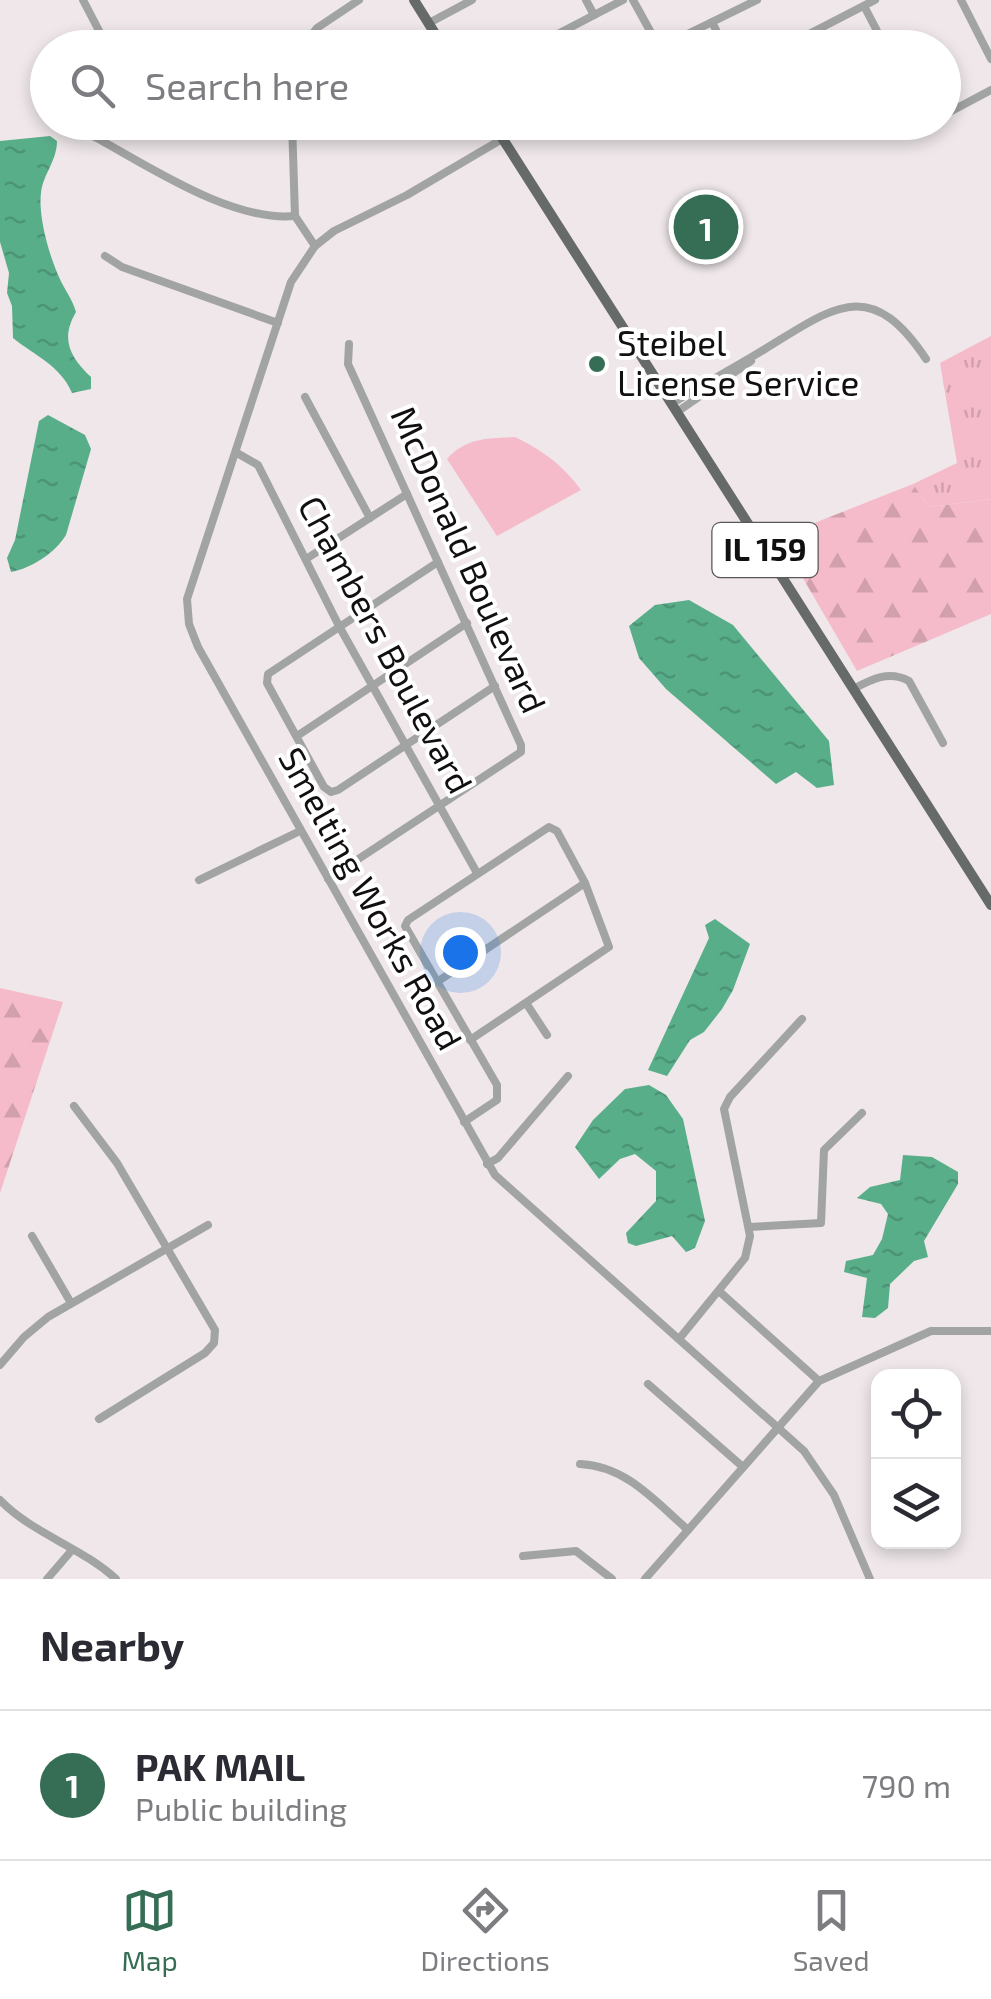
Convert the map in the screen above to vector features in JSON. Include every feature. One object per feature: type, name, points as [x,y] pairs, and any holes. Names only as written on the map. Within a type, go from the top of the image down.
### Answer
[{"type":"main road","points":[[414,0],[432,30]]},
{"type":"main road","name":"IL 159","points":[[503,140],[991,906]]},
{"type":"street","points":[[83,0],[99,30]]},
{"type":"street","points":[[315,30],[358,0]]},
{"type":"street","points":[[428,23],[472,0]]},
{"type":"street","points":[[586,0],[594,15]]},
{"type":"street","points":[[565,30],[622,0]]},
{"type":"street","points":[[634,0],[650,30]]},
{"type":"street","points":[[695,30],[757,0]]},
{"type":"street","points":[[817,30],[874,0]]},
{"type":"street","points":[[961,0],[991,59]]},
{"type":"street","points":[[864,6],[877,30]]},
{"type":"street","points":[[712,22],[716,30]]},
{"type":"street","points":[[961,105],[991,90]]},
{"type":"street","points":[[101,140],[212,198],[274,218],[295,216]]},
{"type":"street","points":[[293,140],[295,216],[315,246],[334,231],[503,140]]},
{"type":"street","name":"Smelting Works Road","points":[[315,246],[291,282],[187,598],[186,613],[198,647],[488,1164],[512,1192],[804,1451],[824,1478],[870,1579]]},
{"type":"street","points":[[106,256],[122,267],[278,322]]},
{"type":"street","points":[[674,408],[822,313],[858,306],[898,323],[926,359]]},
{"type":"street","name":"McDonald Boulevard","points":[[328,879],[521,752],[467,623],[348,364],[349,344]]},
{"type":"street","points":[[305,398],[370,518]]},
{"type":"street","name":"Chambers Boulevard","points":[[237,453],[258,466],[339,626],[477,873]]},
{"type":"street","points":[[306,559],[407,494]]},
{"type":"street","points":[[438,562],[268,674],[267,683],[324,787],[331,792],[495,686]]},
{"type":"street","points":[[297,736],[467,623]]},
{"type":"street","points":[[853,689],[875,678],[891,676],[909,681],[943,743]]},
{"type":"street","points":[[464,1122],[493,1105],[499,1093],[405,926],[408,920],[549,827],[557,832],[585,883],[609,947],[470,1040]]},
{"type":"street","points":[[199,880],[300,831]]},
{"type":"street","points":[[437,982],[585,883]]},
{"type":"street","points":[[526,1003],[547,1036]]},
{"type":"street","points":[[678,1339],[745,1258],[749,1228],[724,1109],[730,1097],[802,1019]]},
{"type":"street","points":[[488,1164],[498,1158],[568,1076]]},
{"type":"street","points":[[74,1106],[106,1146],[215,1330],[214,1343],[206,1352],[99,1419]]},
{"type":"street","points":[[749,1228],[821,1223],[824,1150],[862,1112]]},
{"type":"street","points":[[0,1365],[24,1337],[71,1303],[208,1225]]},
{"type":"street","points":[[32,1236],[71,1303]]},
{"type":"street","points":[[720,1292],[819,1381]]},
{"type":"street","points":[[645,1579],[819,1381],[931,1330],[991,1331]]},
{"type":"street","points":[[648,1384],[743,1467]]},
{"type":"street","points":[[580,1464],[597,1464],[628,1478],[688,1530]]},
{"type":"street","points":[[0,1500],[14,1514],[94,1561],[116,1579]]},
{"type":"street","points":[[48,1579],[72,1550]]},
{"type":"street","points":[[523,1556],[576,1552],[612,1579]]},
{"type":"green space","points":[[991,336],[991,499],[929,507],[913,484],[957,463],[940,363]]},
{"type":"green space","points":[[515,437],[551,459],[581,490],[497,536],[447,459],[469,443]]},
{"type":"green space","points":[[913,484],[929,507],[991,499],[991,614],[857,671],[779,537]]},
{"type":"green space","points":[[0,988],[63,1002],[0,1193]]},
{"type":"water","points":[[0,141],[57,141],[41,193],[43,224],[55,268],[76,312],[69,331],[70,347],[91,377],[91,389],[72,393],[54,368],[13,338],[12,306],[7,293],[9,273],[0,242]]},
{"type":"water","points":[[48,415],[85,435],[91,449],[66,535],[42,559],[11,572],[7,558],[15,540],[39,421]]},
{"type":"water","points":[[689,600],[733,625],[829,741],[834,785],[817,788],[796,772],[776,784],[666,689],[639,658],[629,626],[655,605]]},
{"type":"water","points":[[715,919],[750,944],[733,990],[704,1032],[690,1040],[667,1076],[648,1070],[709,938],[705,925]]},
{"type":"water","points":[[649,1085],[666,1095],[683,1119],[705,1221],[695,1248],[686,1252],[672,1236],[636,1246],[628,1243],[626,1233],[656,1201],[656,1171],[635,1154],[620,1159],[599,1179],[575,1147],[593,1120],[625,1089]]},
{"type":"water","points":[[903,1155],[932,1157],[958,1172],[958,1184],[924,1241],[928,1257],[914,1261],[890,1284],[888,1308],[875,1318],[862,1317],[867,1278],[844,1272],[846,1261],[873,1255],[888,1214],[881,1204],[857,1198],[870,1187],[900,1180]]},
{"type":"place","name":"PAK MAIL","points":[[706,227]]},
{"type":"place","name":"Steibel License Service","points":[[597,364]]}]
